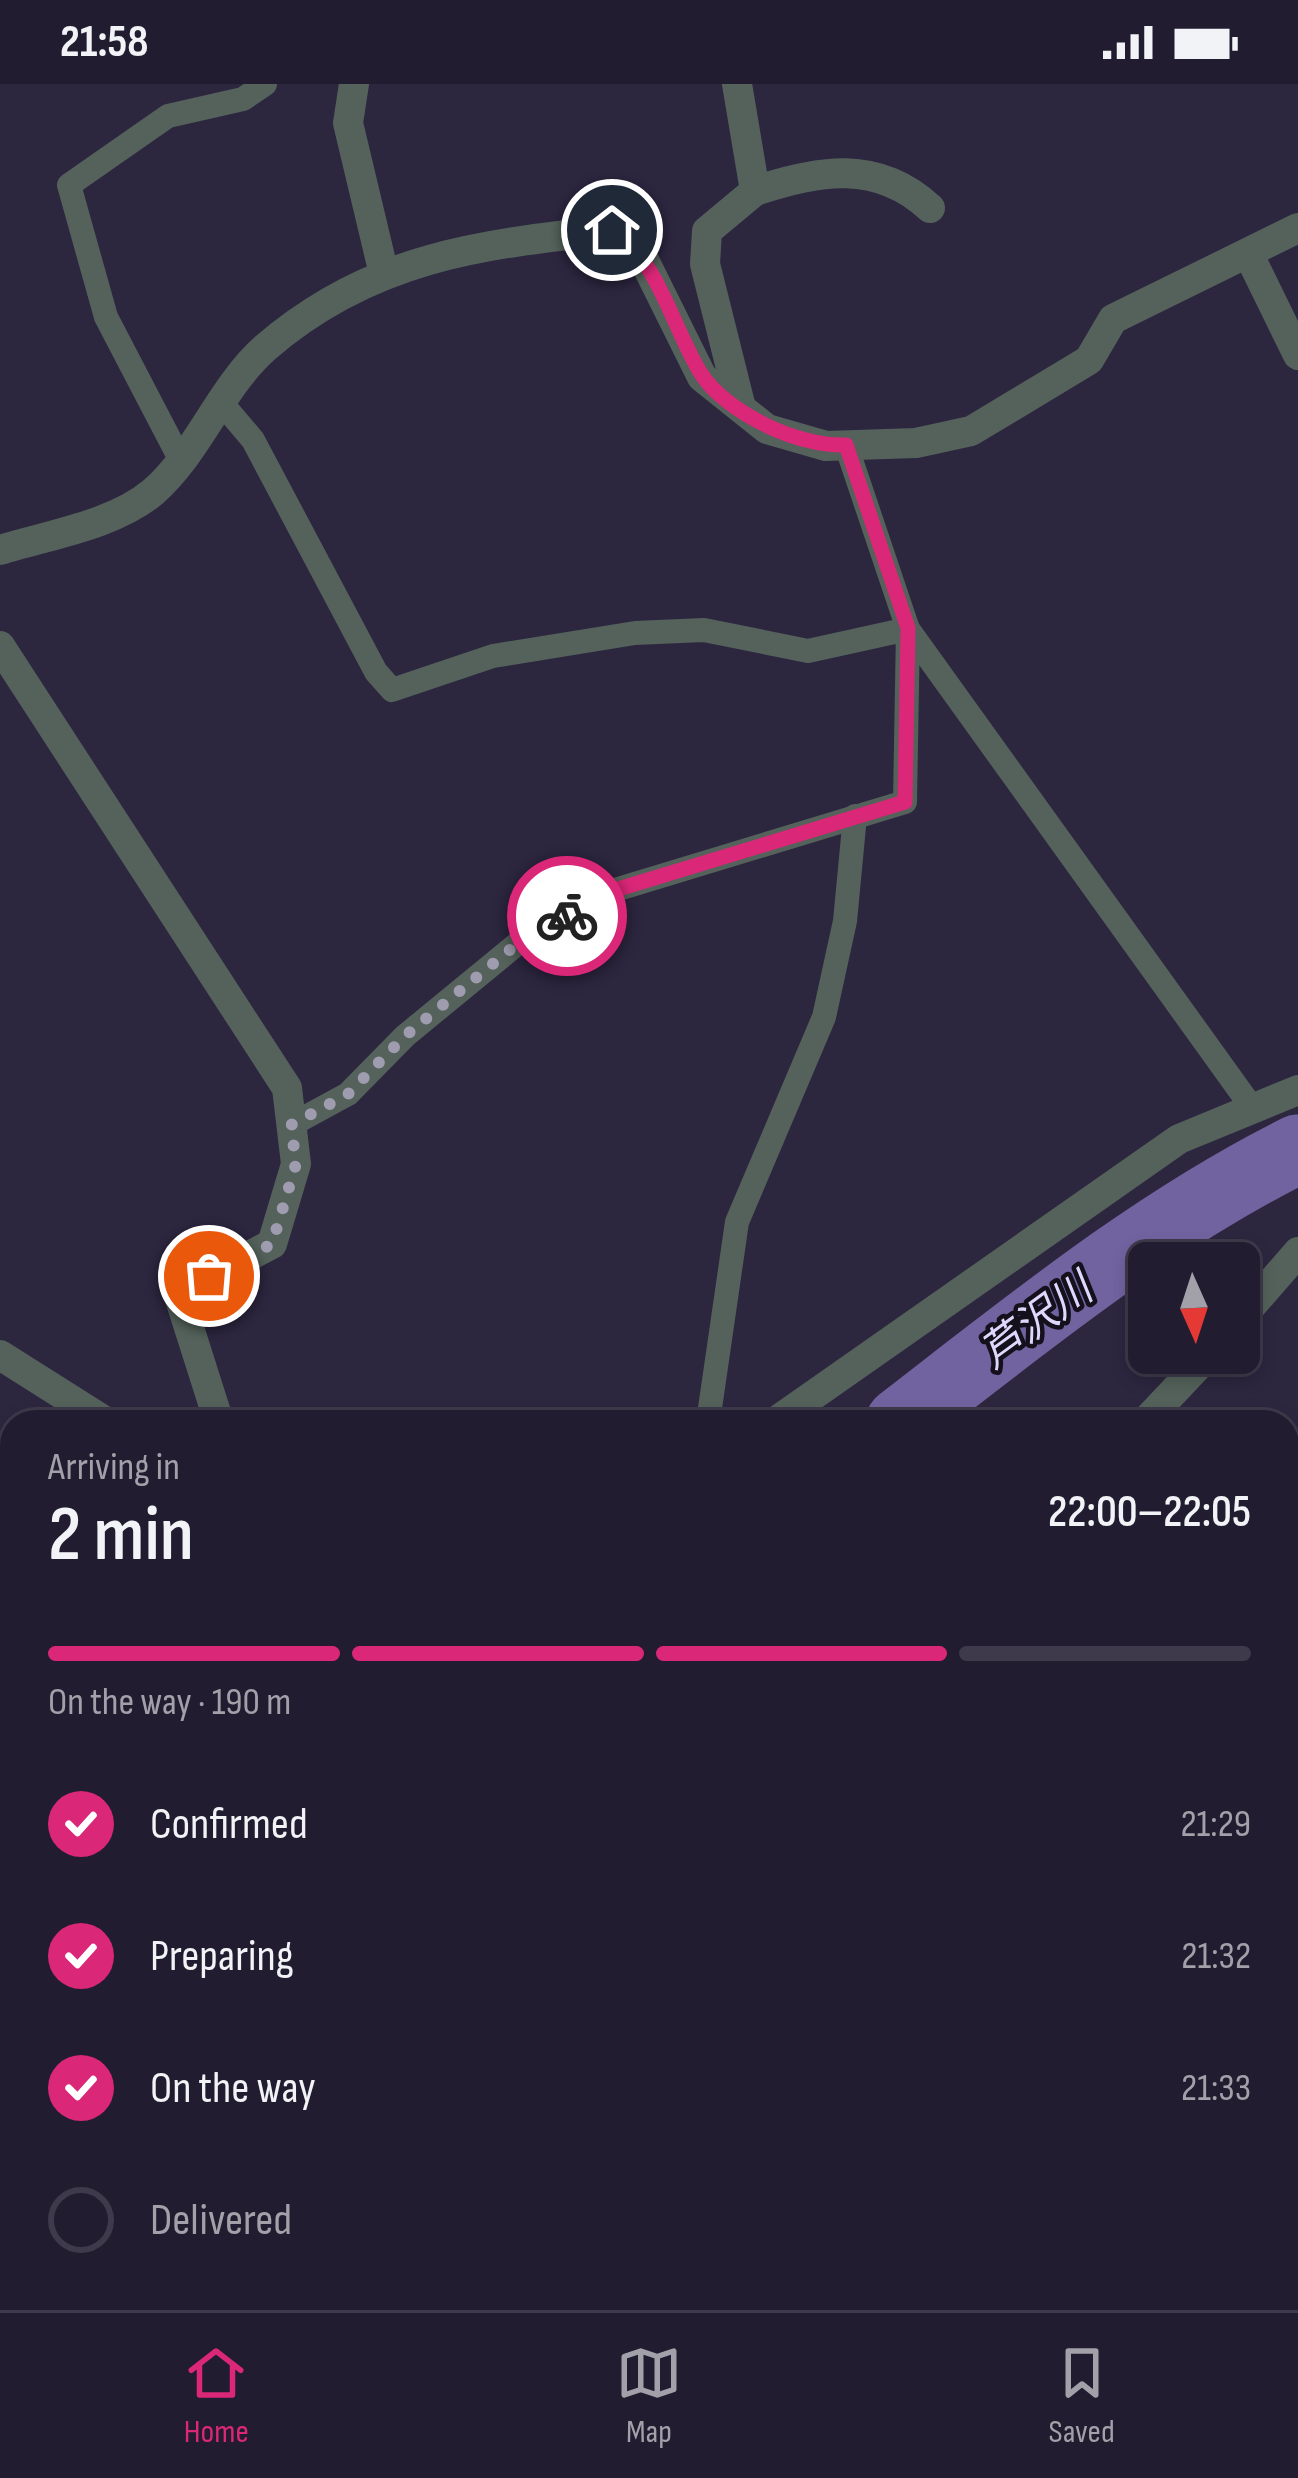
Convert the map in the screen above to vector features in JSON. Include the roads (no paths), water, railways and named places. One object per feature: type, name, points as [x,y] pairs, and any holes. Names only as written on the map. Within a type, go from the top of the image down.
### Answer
[{"type":"street","points":[[354,84],[348,123],[384,274]]},
{"type":"street","points":[[737,84],[755,191]]},
{"type":"street","points":[[741,408],[705,264],[706,232],[755,191],[810,172],[856,171],[906,187],[930,208]]},
{"type":"street","points":[[0,550],[121,512],[154,491],[264,349],[384,274],[475,245],[612,230],[638,248],[702,377],[767,429],[826,446],[916,443],[971,431],[1089,360],[1113,319],[1298,228]]},
{"type":"street","points":[[1248,253],[1298,356]]},
{"type":"street","points":[[0,646],[287,1088],[296,1164],[272,1244],[178,1293],[215,1410]]},
{"type":"street","points":[[793,1410],[1179,1139],[1298,1090]]},
{"type":"street","points":[[1260,1296],[1298,1252]]},
{"type":"street","points":[[0,1355],[87,1410]]},
{"type":"street","points":[[1156,1410],[1190,1374]]},
{"type":"lane","points":[[179,457],[106,316],[69,185],[168,116],[243,99],[265,84]]},
{"type":"lane","points":[[220,401],[253,440],[376,672],[392,690],[493,656],[635,633],[704,630],[808,651],[908,628]]},
{"type":"lane","points":[[846,445],[908,628],[1252,1109]]},
{"type":"lane","points":[[291,1125],[348,1094],[405,1036],[523,939],[615,890],[905,802],[908,628]]},
{"type":"lane","points":[[710,1410],[737,1222],[824,1017],[845,921],[855,816]]},
{"type":"waterway","name":"芦沢川","points":[[916,1410],[1142,1241],[1298,1149]]}]
